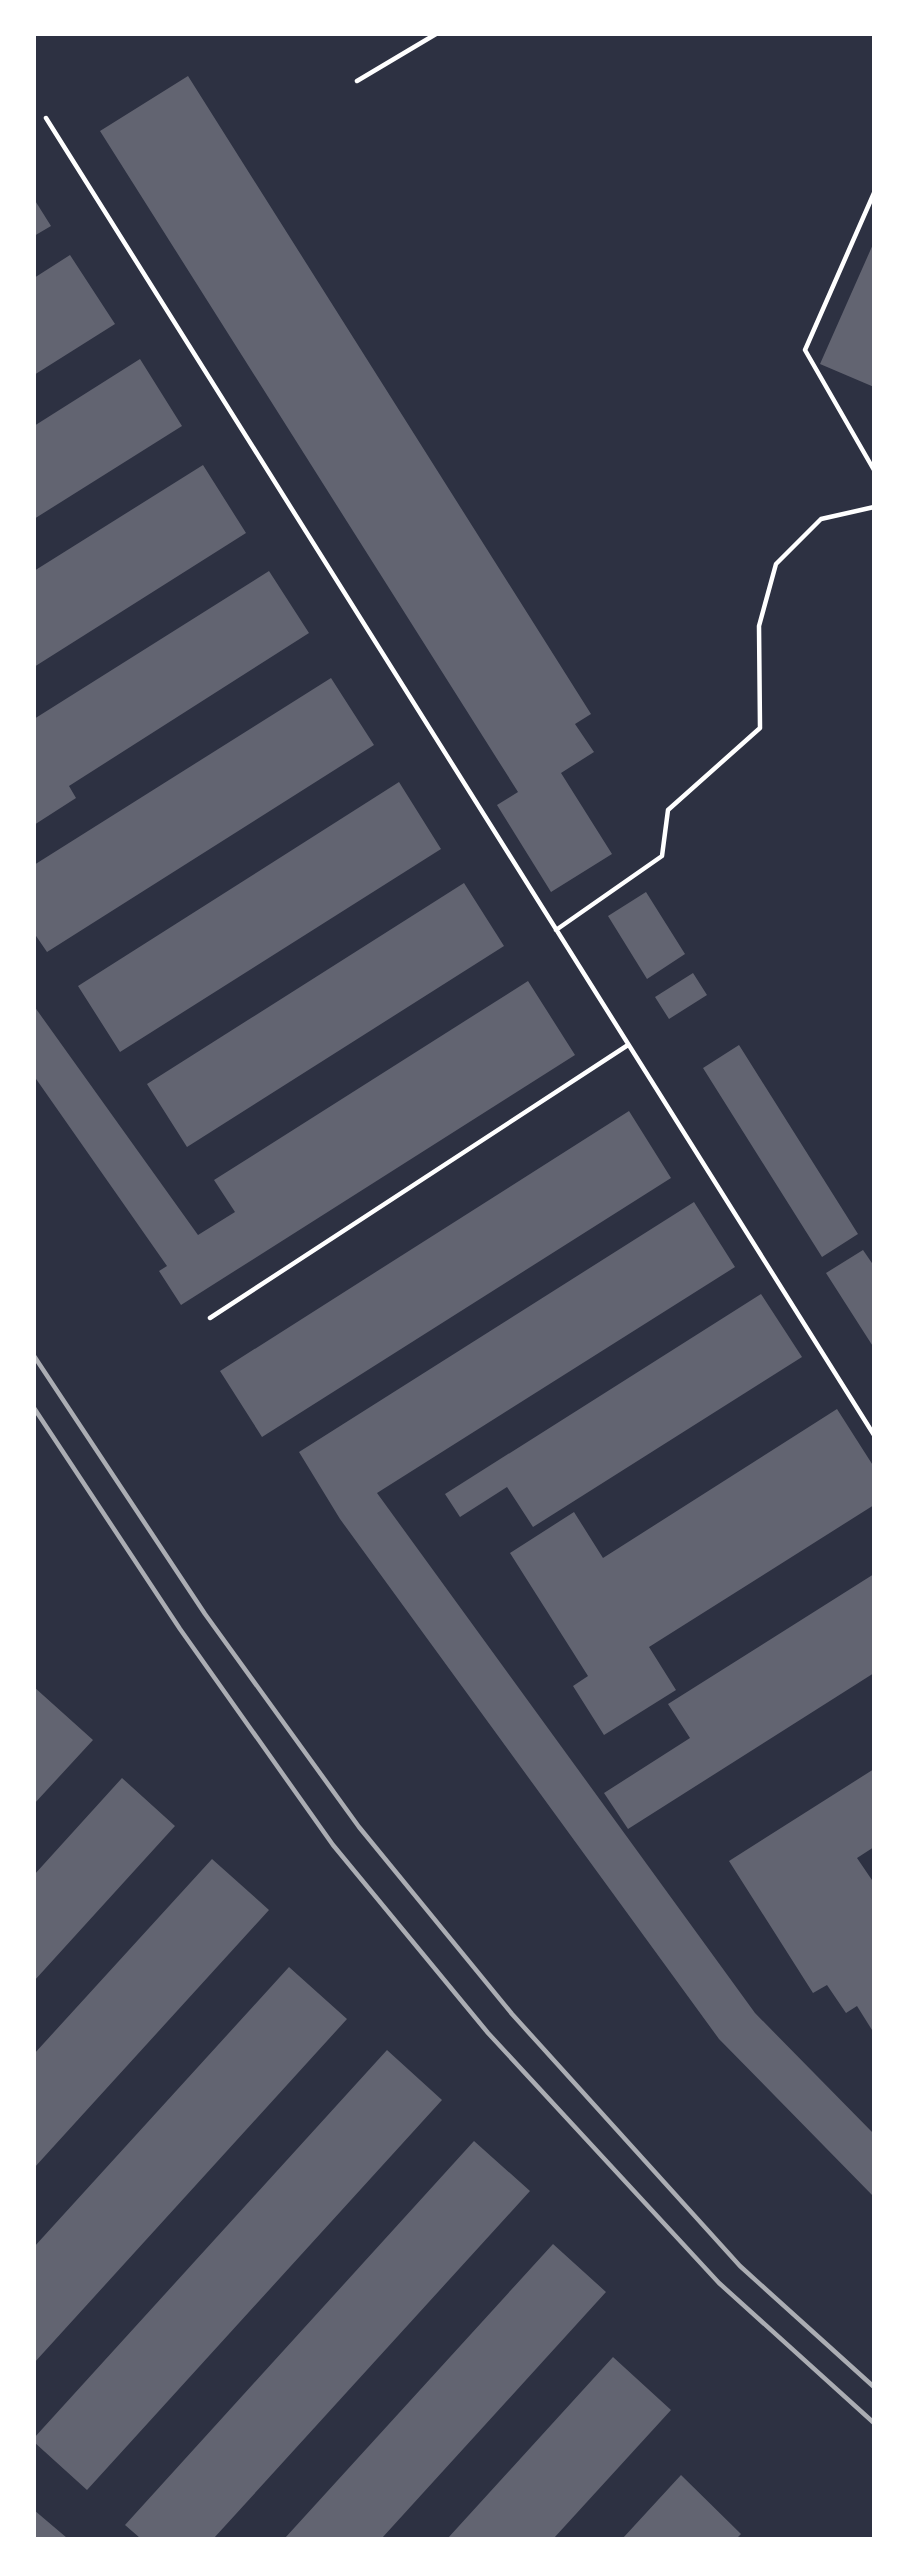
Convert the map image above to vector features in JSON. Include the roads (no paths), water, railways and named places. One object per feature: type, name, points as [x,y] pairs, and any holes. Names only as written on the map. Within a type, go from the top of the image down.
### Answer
[{"type":"lane","points":[[357,81],[436,34]]},
{"type":"lane","points":[[46,118],[873,1435]]},
{"type":"lane","points":[[873,193],[805,350],[873,470]]},
{"type":"lane","points":[[556,930],[662,856],[668,810],[760,728],[759,626],[776,564],[821,519],[873,507]]},
{"type":"lane","points":[[210,1318],[628,1045]]},
{"type":"railway","points":[[34,1356],[205,1614],[359,1827],[512,2014],[740,2266],[874,2387]]},
{"type":"railway","points":[[34,1408],[180,1629],[333,1845],[488,2033],[719,2283],[874,2423]]}]
